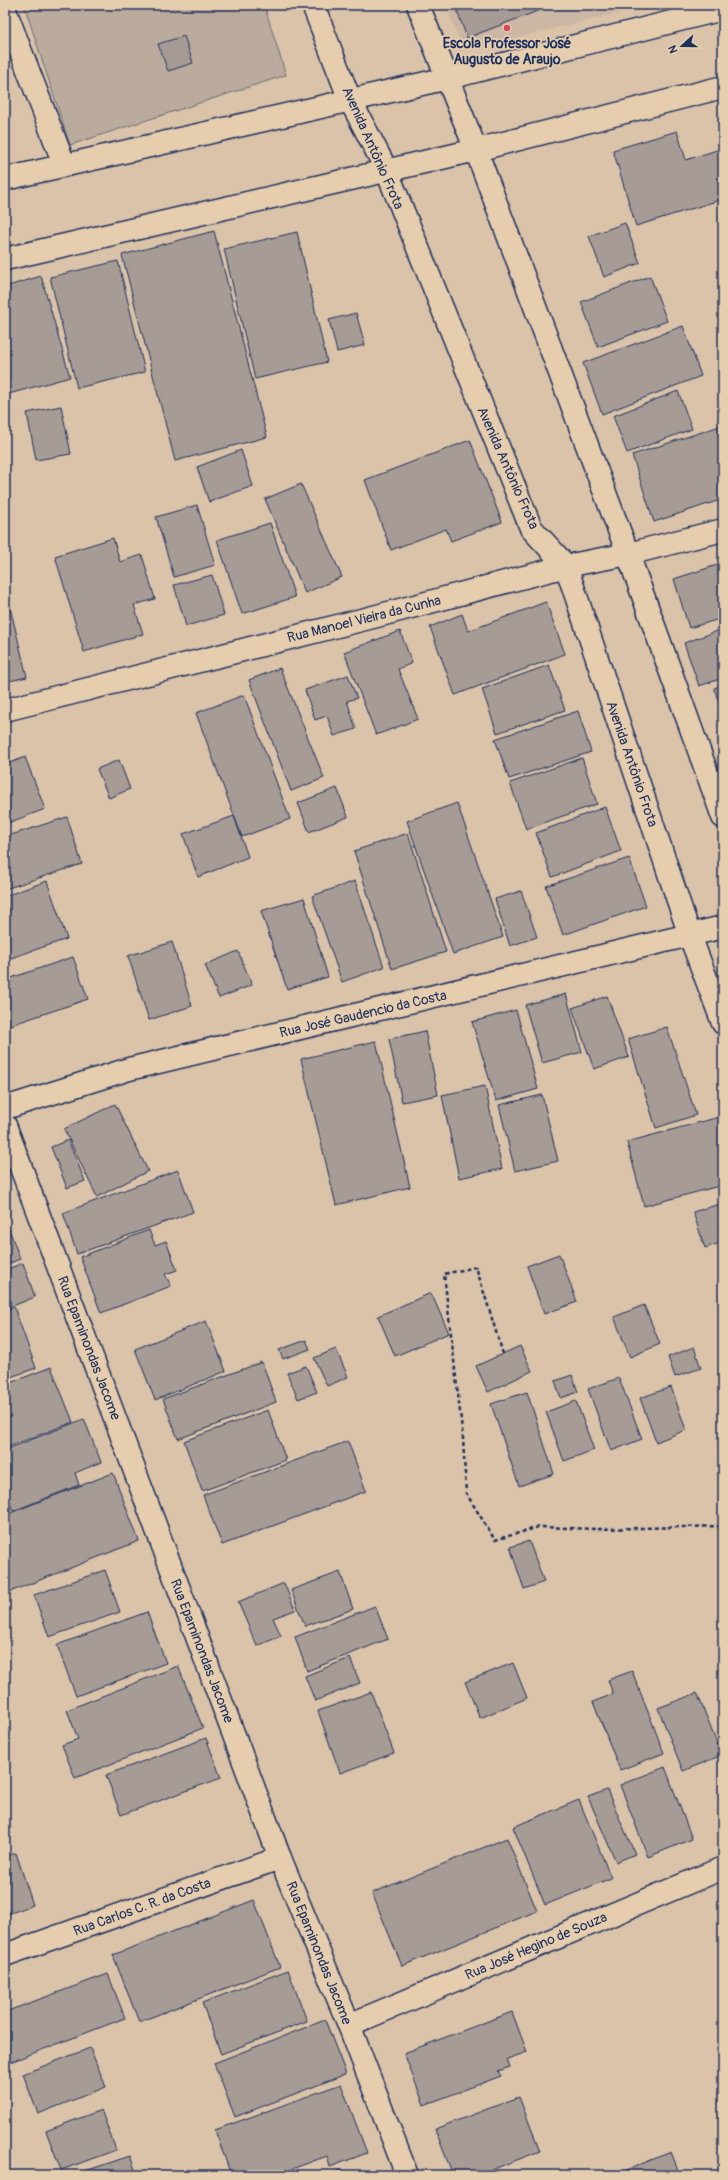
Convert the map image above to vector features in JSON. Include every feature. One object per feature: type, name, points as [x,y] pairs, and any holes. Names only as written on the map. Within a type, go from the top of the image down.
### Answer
[{"type":"street","name":"Avenida Antônio Frota","points":[[313,5],[350,100],[386,169],[531,528],[566,566],[690,936],[723,1023]]},
{"type":"street","points":[[418,5],[476,150],[628,554],[723,817]]},
{"type":"street","points":[[5,179],[64,164],[448,78],[723,9]]},
{"type":"street","points":[[5,10],[64,164]]},
{"type":"street","points":[[5,258],[386,169],[476,150],[723,87]]},
{"type":"street","name":"Rua Manoel Vieira da Cunha","points":[[5,710],[370,618],[566,566],[628,554],[723,530]]},
{"type":"street","name":"Rua José Gaudencio da Costa","points":[[5,1108],[129,1069],[723,927]]},
{"type":"street","name":"Rua Epaminondas Jacome","points":[[5,1125],[280,1858],[349,2025],[407,2175]]},
{"type":"street","name":"Rua Carlos C. R. da Costa","points":[[5,1955],[280,1858]]},
{"type":"street","name":"Rua José Hegino de Souza","points":[[349,2025],[723,1868]]},
{"type":"path","points":[[503,1354],[476,1267],[444,1274],[463,1438],[466,1493],[495,1540],[539,1527],[598,1529],[723,1526]]},
{"type":"shaded area","points":[[24,5],[264,5],[286,75],[70,145]]},
{"type":"shaded area","name":"Escola Professor José Augusto de Araujo","points":[[445,5],[653,5],[464,50]]},
{"type":"building","points":[[455,5],[553,5],[467,38]]},
{"type":"building","points":[[184,36],[193,63],[168,71],[158,44]]},
{"type":"building","points":[[677,131],[686,160],[723,148],[723,199],[636,226],[613,150]]},
{"type":"building","points":[[625,223],[640,263],[604,277],[589,236]]},
{"type":"building","points":[[214,231],[267,437],[175,461],[122,255]]},
{"type":"building","points":[[297,232],[327,362],[255,379],[224,249]]},
{"type":"building","points":[[118,261],[145,372],[77,388],[50,277]]},
{"type":"building","points":[[41,276],[70,377],[5,395],[5,287]]},
{"type":"building","points":[[650,276],[667,321],[598,347],[581,302]]},
{"type":"building","points":[[356,313],[365,345],[337,352],[329,320]]},
{"type":"building","points":[[683,326],[701,376],[602,414],[583,363]]},
{"type":"building","points":[[678,391],[692,429],[627,453],[613,416]]},
{"type":"building","points":[[61,406],[71,454],[36,460],[27,413]]},
{"type":"building","points":[[723,425],[723,499],[654,522],[632,455]]},
{"type":"building","points":[[470,440],[502,522],[451,541],[446,529],[391,550],[365,480]]},
{"type":"building","points":[[241,450],[253,486],[209,502],[197,467]]},
{"type":"building","points":[[301,484],[342,577],[305,593],[265,499]]},
{"type":"building","points":[[197,505],[215,565],[174,577],[156,517]]},
{"type":"building","points":[[270,523],[295,597],[242,614],[217,540]]},
{"type":"building","points":[[113,538],[120,562],[142,555],[155,599],[134,605],[143,634],[84,652],[55,556]]},
{"type":"building","points":[[723,563],[723,618],[689,628],[674,579]]},
{"type":"building","points":[[212,575],[224,615],[186,626],[174,585]]},
{"type":"building","points":[[5,595],[7,595],[27,677],[5,682]]},
{"type":"building","points":[[546,602],[565,654],[455,695],[430,627],[462,614],[468,631]]},
{"type":"building","points":[[723,629],[723,678],[699,686],[684,643]]},
{"type":"building","points":[[400,631],[412,663],[398,669],[418,719],[376,735],[344,652]]},
{"type":"building","points":[[549,665],[565,710],[497,733],[482,689]]},
{"type":"building","points":[[280,668],[324,778],[291,791],[249,680]]},
{"type":"building","points":[[348,675],[357,698],[347,701],[356,729],[334,736],[327,716],[315,720],[305,690]]},
{"type":"building","points":[[723,685],[723,713],[714,688]]},
{"type":"building","points":[[244,695],[290,819],[242,837],[196,713]]},
{"type":"building","points":[[578,711],[591,752],[509,779],[495,739]]},
{"type":"building","points":[[25,757],[45,809],[5,824],[5,765]]},
{"type":"building","points":[[582,758],[597,804],[526,829],[510,783]]},
{"type":"building","points":[[119,760],[130,789],[109,798],[97,769]]},
{"type":"building","points":[[337,788],[348,817],[309,832],[298,803]]},
{"type":"building","points":[[457,803],[503,937],[453,954],[407,821]]},
{"type":"building","points":[[605,807],[621,851],[552,877],[536,833]]},
{"type":"building","points":[[234,816],[248,857],[198,877],[183,834]]},
{"type":"building","points":[[67,817],[82,864],[5,889],[5,837]]},
{"type":"building","points":[[408,833],[446,952],[392,969],[354,851]]},
{"type":"building","points":[[629,858],[646,906],[563,935],[546,886]]},
{"type":"building","points":[[47,881],[67,939],[5,960],[5,896]]},
{"type":"building","points":[[355,881],[384,967],[342,982],[312,896]]},
{"type":"building","points":[[521,891],[537,937],[510,946],[495,899]]},
{"type":"building","points":[[304,898],[328,977],[287,989],[261,911]]},
{"type":"building","points":[[172,942],[192,1006],[149,1020],[128,956]]},
{"type":"building","points":[[238,951],[252,985],[219,998],[205,965]]},
{"type":"building","points":[[73,957],[88,999],[5,1027],[5,980]]},
{"type":"building","points":[[566,994],[582,1052],[542,1063],[525,1005]]},
{"type":"building","points":[[607,996],[629,1057],[594,1069],[572,1008]]},
{"type":"building","points":[[516,1010],[538,1089],[496,1101],[472,1022]]},
{"type":"building","points":[[667,1027],[696,1115],[656,1128],[628,1039]]},
{"type":"building","points":[[425,1031],[438,1095],[402,1102],[389,1039]]},
{"type":"building","points":[[376,1041],[410,1187],[336,1205],[301,1059]]},
{"type":"building","points":[[485,1086],[502,1169],[459,1178],[442,1095]]},
{"type":"building","points":[[542,1095],[558,1161],[515,1171],[499,1105]]},
{"type":"building","points":[[115,1104],[148,1171],[97,1197],[64,1129]]},
{"type":"building","points":[[723,1116],[723,1185],[644,1206],[627,1142]]},
{"type":"building","points":[[68,1140],[85,1181],[67,1188],[51,1147]]},
{"type":"building","points":[[178,1170],[193,1212],[77,1254],[63,1213]]},
{"type":"building","points":[[723,1203],[723,1242],[705,1248],[693,1212]]},
{"type":"building","points":[[5,1218],[20,1259],[5,1265]]},
{"type":"building","points":[[149,1230],[155,1245],[166,1241],[177,1270],[165,1274],[171,1286],[101,1313],[80,1257]]},
{"type":"building","points":[[559,1254],[577,1302],[544,1314],[527,1266]]},
{"type":"building","points":[[23,1263],[35,1297],[5,1309],[5,1270]]},
{"type":"building","points":[[431,1293],[449,1333],[395,1356],[378,1316]]},
{"type":"building","points":[[644,1305],[660,1344],[630,1357],[614,1317]]},
{"type":"building","points":[[14,1307],[36,1368],[5,1379],[5,1310]]},
{"type":"building","points":[[206,1321],[226,1371],[155,1400],[135,1349]]},
{"type":"building","points":[[306,1340],[310,1349],[283,1359],[279,1350]]},
{"type":"building","points":[[520,1346],[532,1371],[488,1392],[476,1366]]},
{"type":"building","points":[[694,1347],[701,1368],[675,1377],[668,1357]]},
{"type":"building","points":[[336,1349],[348,1377],[327,1386],[314,1358]]},
{"type":"building","points":[[262,1362],[276,1402],[178,1439],[163,1399]]},
{"type":"building","points":[[306,1366],[317,1392],[298,1399],[287,1373]]},
{"type":"building","points":[[51,1367],[73,1422],[5,1448],[5,1385]]},
{"type":"building","points":[[572,1375],[578,1392],[561,1398],[555,1381]]},
{"type":"building","points":[[619,1378],[642,1439],[611,1451],[588,1389]]},
{"type":"building","points":[[671,1387],[686,1430],[656,1442],[640,1398]]},
{"type":"building","points":[[527,1392],[554,1474],[519,1486],[491,1404]]},
{"type":"building","points":[[576,1401],[594,1450],[564,1461],[546,1412]]},
{"type":"building","points":[[268,1410],[286,1460],[202,1491],[184,1441]]},
{"type":"building","points":[[84,1419],[101,1462],[75,1473],[79,1485],[13,1511],[5,1491],[5,1450]]},
{"type":"building","points":[[348,1441],[366,1491],[222,1545],[203,1495]]},
{"type":"building","points":[[113,1473],[139,1541],[7,1593],[5,1587],[5,1515]]},
{"type":"building","points":[[529,1541],[544,1582],[524,1589],[510,1547]]},
{"type":"building","points":[[105,1570],[120,1612],[49,1637],[34,1595]]},
{"type":"building","points":[[340,1572],[353,1609],[305,1626],[291,1590]]},
{"type":"building","points":[[284,1583],[295,1610],[273,1618],[281,1636],[257,1646],[238,1602]]},
{"type":"building","points":[[375,1606],[388,1639],[307,1671],[295,1637]]},
{"type":"building","points":[[147,1612],[166,1663],[76,1696],[57,1645]]},
{"type":"building","points":[[350,1658],[360,1683],[315,1701],[305,1676]]},
{"type":"building","points":[[513,1663],[527,1698],[480,1718],[465,1682]]},
{"type":"building","points":[[178,1666],[203,1728],[75,1778],[62,1745],[78,1739],[67,1710]]},
{"type":"building","points":[[632,1671],[664,1753],[620,1770],[593,1702],[613,1694],[608,1680]]},
{"type":"building","points":[[371,1692],[394,1753],[340,1773],[318,1711]]},
{"type":"building","points":[[697,1693],[722,1755],[683,1771],[658,1708]]},
{"type":"building","points":[[206,1738],[221,1778],[121,1815],[106,1775]]},
{"type":"building","points":[[665,1767],[692,1839],[648,1857],[620,1785]]},
{"type":"building","points":[[607,1790],[635,1854],[616,1862],[588,1797]]},
{"type":"building","points":[[579,1800],[611,1878],[545,1905],[513,1827]]},
{"type":"building","points":[[507,1838],[537,1911],[402,1966],[372,1893]]},
{"type":"building","points":[[16,1853],[33,1905],[5,1915],[5,1856]]},
{"type":"building","points":[[254,1900],[280,1967],[139,2022],[113,1955]]},
{"type":"building","points":[[288,1970],[307,2021],[221,2054],[202,2003]]},
{"type":"building","points":[[108,1974],[125,2018],[5,2064],[5,2012]]},
{"type":"building","points":[[512,2012],[527,2052],[507,2059],[510,2067],[498,2071],[501,2076],[424,2105],[404,2053]]},
{"type":"building","points":[[325,2020],[346,2074],[235,2117],[214,2063]]},
{"type":"building","points":[[90,2048],[106,2087],[38,2114],[23,2074]]},
{"type":"building","points":[[341,2084],[367,2153],[330,2167],[327,2156],[289,2170],[291,2175],[231,2175],[215,2130]]},
{"type":"building","points":[[519,2097],[540,2151],[478,2175],[453,2175],[435,2129]]},
{"type":"building","points":[[101,2110],[116,2150],[61,2170],[46,2131]]},
{"type":"building","points":[[671,2152],[680,2175],[614,2175]]},
{"type":"building","points":[[130,2156],[137,2175],[73,2175]]},
{"type":"building","points":[[340,2170],[342,2175],[325,2175]]},
{"type":"place","name":"Escola Professor José Augusto de Araujo","points":[[507,28]]}]
